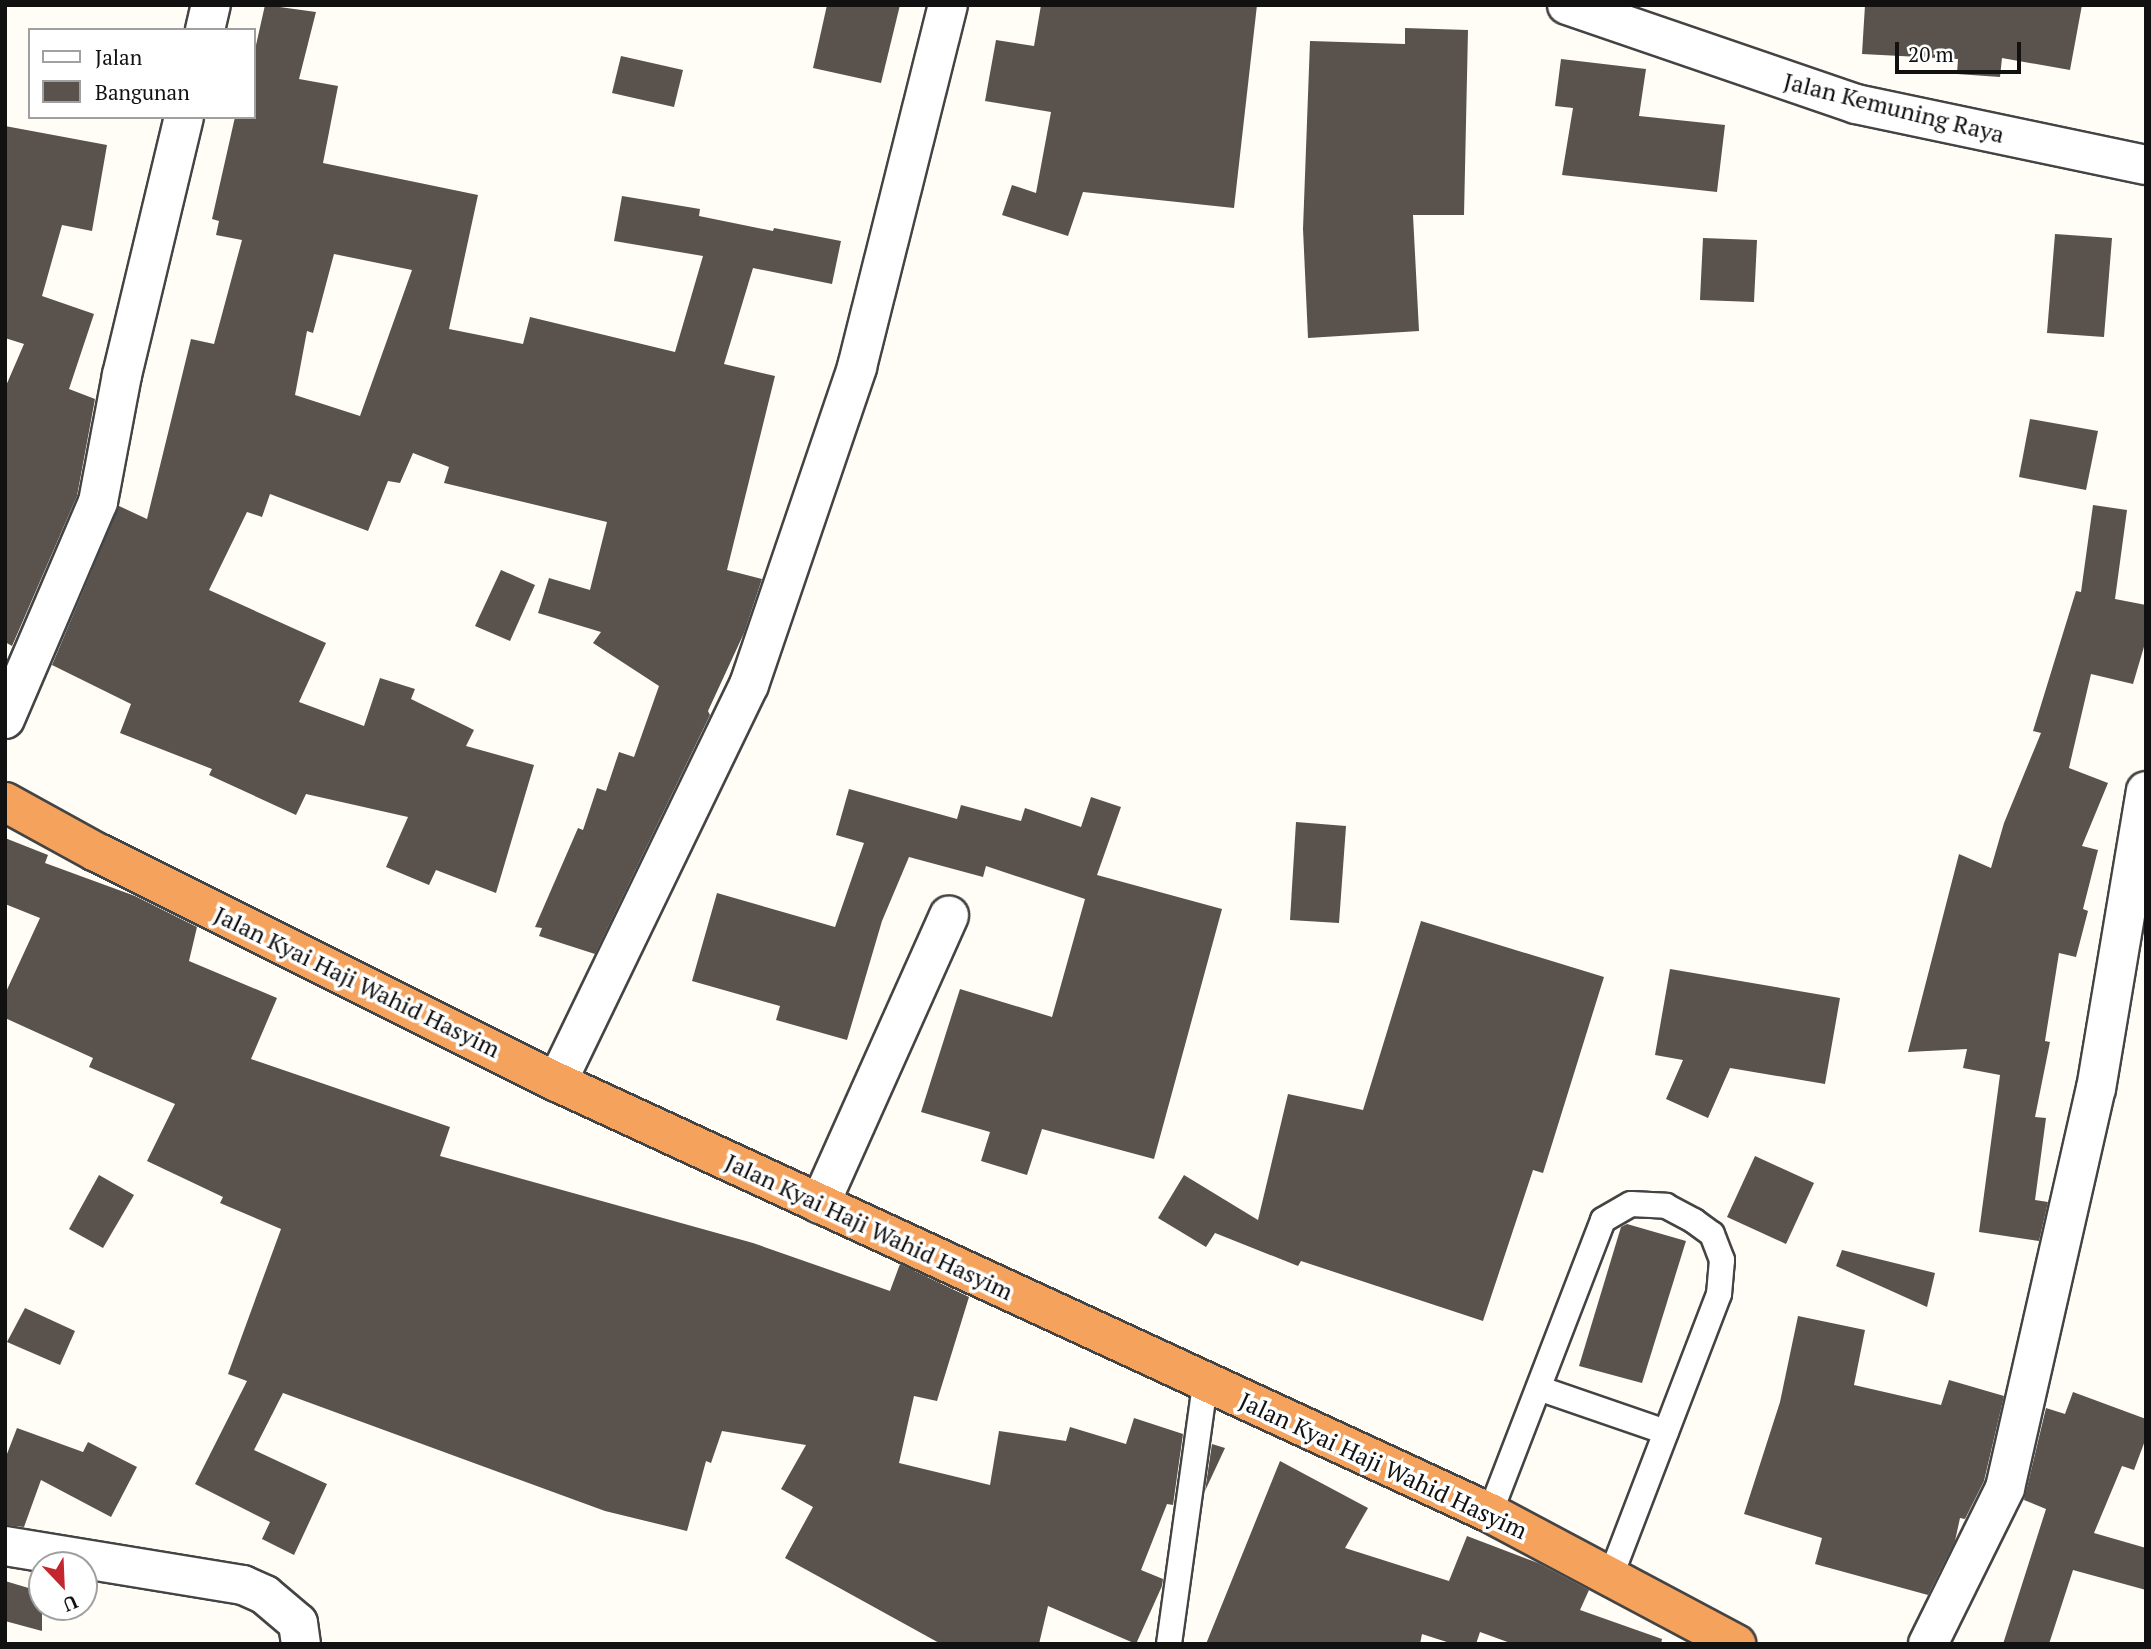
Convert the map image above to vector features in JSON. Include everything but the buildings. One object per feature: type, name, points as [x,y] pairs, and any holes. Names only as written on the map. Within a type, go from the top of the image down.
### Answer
[{"type":"highway","name":"Jalan Kyai Haji Wahid Hasyim","points":[[5,802],[108,858],[557,1082],[1205,1384],[1490,1513],[1611,1576],[1720,1640]]},
{"type":"street","points":[[205,28],[211,5]]},
{"type":"street","points":[[557,1082],[749,685],[857,367],[948,5]]},
{"type":"street","name":"Jalan Kemuning Raya","points":[[1567,5],[1856,104],[2146,165]]},
{"type":"street","points":[[5,719],[98,502],[122,375],[184,119]]},
{"type":"street","points":[[1928,1644],[2005,1488],[2096,1089],[2146,791]]},
{"type":"street","points":[[820,1204],[949,916]]},
{"type":"street","points":[[5,1546],[243,1585],[265,1595],[298,1623],[301,1644]]},
{"type":"lane","points":[[1490,1513],[1541,1389],[1603,1220],[1631,1204],[1666,1206],[1712,1234],[1722,1260],[1719,1294],[1611,1576]]},
{"type":"lane","points":[[1169,1644],[1205,1384]]},
{"type":"lane","points":[[1541,1389],[1666,1432]]}]
